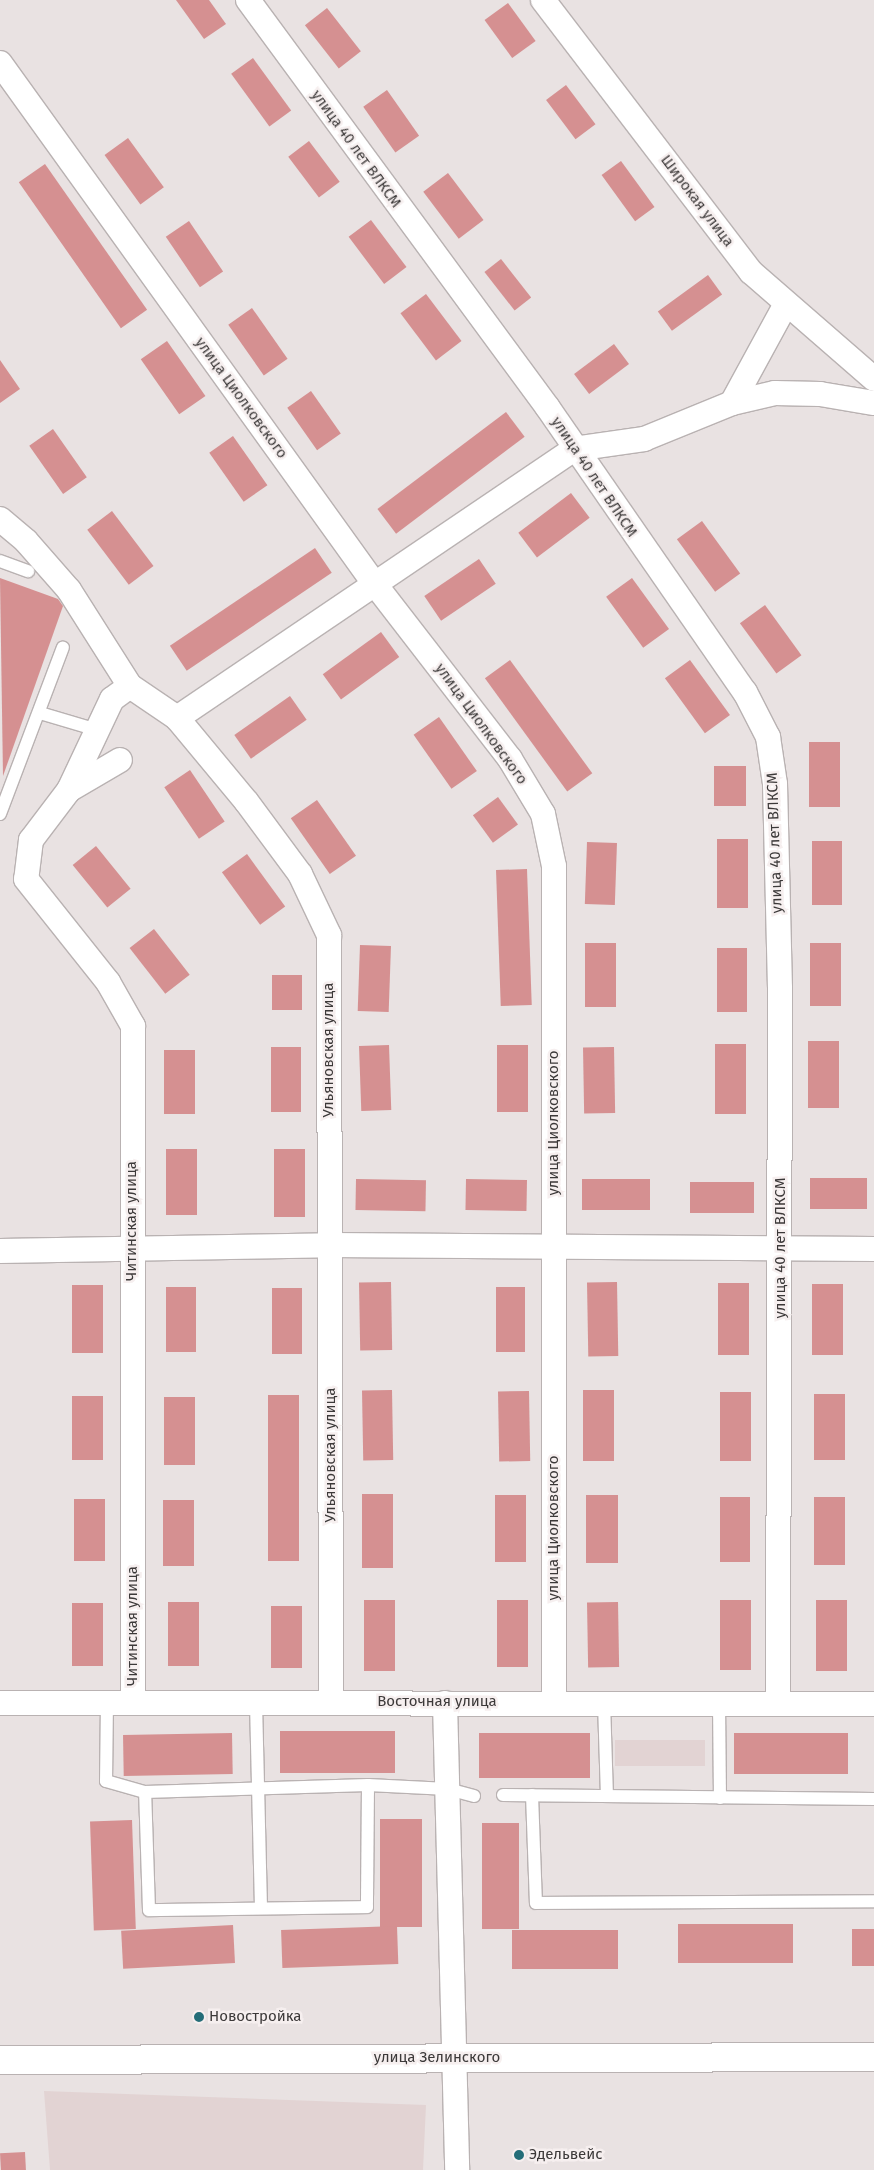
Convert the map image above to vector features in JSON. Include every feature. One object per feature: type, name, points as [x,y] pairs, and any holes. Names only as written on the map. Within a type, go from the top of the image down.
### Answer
[{"type":"main road","name":"улица Зелинского","points":[[0,2060],[874,2057]]},
{"type":"street","name":"улица 40 лет ВЛКСМ","points":[[248,0],[574,448],[745,692],[768,737],[775,784],[781,1248],[778,1702]]},
{"type":"street","name":"Широкая улица","points":[[543,0],[751,272],[874,379]]},
{"type":"street","name":"улица Циолковского","points":[[0,63],[374,583],[510,759],[544,814],[554,866],[554,1701]]},
{"type":"street","points":[[732,403],[786,304]]},
{"type":"street","points":[[177,718],[574,448],[644,440],[732,403],[775,394],[820,394],[874,403]]},
{"type":"street","name":"Ульяновская улица","points":[[0,519],[26,541],[69,590],[130,686],[177,718],[300,874],[329,935],[331,1701]]},
{"type":"street","points":[[69,790],[112,699],[130,686]]},
{"type":"street","points":[[69,790],[120,760]]},
{"type":"street","name":"Читинская улица","points":[[69,790],[31,840],[26,879],[108,982],[133,1026],[133,1700]]},
{"type":"street","points":[[0,1251],[132,1246],[330,1245],[874,1249]]},
{"type":"street","name":"Восточная улица","points":[[0,1703],[133,1700],[256,1703],[554,1701],[874,1704]]},
{"type":"street","points":[[444,1703],[455,2058],[456,2170]]},
{"type":"lane","points":[[0,561],[28,571]]},
{"type":"lane","points":[[0,814],[40,713],[63,647]]},
{"type":"lane","points":[[40,713],[97,730]]},
{"type":"lane","points":[[107,1701],[106,1781],[145,1792],[257,1786],[368,1786],[448,1788],[474,1796]]},
{"type":"lane","points":[[604,1702],[607,1794]]},
{"type":"lane","points":[[256,1703],[261,1907]]},
{"type":"lane","points":[[719,1703],[720,1798]]},
{"type":"lane","points":[[145,1792],[149,1910],[367,1907],[368,1786]]},
{"type":"lane","points":[[503,1795],[607,1794],[720,1798],[874,1799]]},
{"type":"lane","points":[[532,1795],[536,1903],[874,1901]]},
{"type":"shaded area","points":[[615,1740],[705,1740],[705,1766],[615,1766]]},
{"type":"shaded area","points":[[44,2091],[426,2105],[423,2170],[50,2170]]},
{"type":"building","points":[[176,0],[209,0],[226,24],[204,39]]},
{"type":"building","points":[[508,3],[536,41],[512,58],[485,20]]},
{"type":"building","points":[[327,8],[361,51],[339,69],[305,25]]},
{"type":"building","points":[[253,58],[291,111],[269,126],[231,74]]},
{"type":"building","points":[[566,85],[595,124],[576,139],[546,100]]},
{"type":"building","points":[[387,90],[419,136],[395,153],[363,107]]},
{"type":"building","points":[[128,138],[164,187],[140,204],[105,155]]},
{"type":"building","points":[[309,141],[340,182],[319,197],[288,157]]},
{"type":"building","points":[[621,161],[655,207],[635,221],[602,175]]},
{"type":"building","points":[[45,164],[147,310],[121,328],[19,182]]},
{"type":"building","points":[[448,173],[484,220],[459,239],[423,192]]},
{"type":"building","points":[[371,220],[407,267],[384,284],[349,237]]},
{"type":"building","points":[[189,221],[223,272],[200,287],[166,237]]},
{"type":"building","points":[[501,259],[531,298],[515,311],[484,272]]},
{"type":"building","points":[[708,275],[722,294],[672,331],[658,311]]},
{"type":"building","points":[[426,294],[462,341],[436,360],[400,313]]},
{"type":"building","points":[[252,308],[288,359],[264,375],[228,325]]},
{"type":"building","points":[[167,341],[205,396],[179,414],[141,359]]},
{"type":"building","points":[[614,344],[629,364],[589,394],[574,374]]},
{"type":"building","points":[[0,360],[20,389],[0,403]]},
{"type":"building","points":[[311,391],[341,434],[317,450],[287,408]]},
{"type":"building","points":[[506,412],[525,437],[396,534],[377,509]]},
{"type":"building","points":[[53,429],[87,477],[63,494],[29,446]]},
{"type":"building","points":[[233,436],[267,485],[244,502],[209,453]]},
{"type":"building","points":[[571,493],[590,518],[537,557],[518,533]]},
{"type":"building","points":[[112,511],[154,566],[129,585],[87,530]]},
{"type":"building","points":[[702,521],[740,574],[715,592],[677,539]]},
{"type":"building","points":[[315,548],[332,573],[187,671],[170,646]]},
{"type":"building","points":[[479,559],[496,584],[441,621],[424,596]]},
{"type":"building","points":[[0,578],[58,599],[63,606],[3,776]]},
{"type":"building","points":[[632,578],[669,629],[643,648],[606,597]]},
{"type":"building","points":[[765,605],[801,655],[776,673],[740,623]]},
{"type":"building","points":[[381,632],[399,657],[341,699],[323,674]]},
{"type":"building","points":[[510,660],[592,773],[567,791],[485,678]]},
{"type":"building","points":[[690,660],[730,715],[705,733],[665,678]]},
{"type":"building","points":[[290,696],[307,720],[251,759],[234,735]]},
{"type":"building","points":[[439,717],[477,771],[451,789],[414,735]]},
{"type":"building","points":[[809,742],[840,742],[840,807],[809,807]]},
{"type":"building","points":[[714,766],[746,766],[746,806],[714,806]]},
{"type":"building","points":[[190,770],[225,821],[199,839],[164,787]]},
{"type":"building","points":[[498,797],[518,825],[493,843],[473,815]]},
{"type":"building","points":[[317,800],[356,856],[330,874],[291,818]]},
{"type":"building","points":[[717,839],[748,839],[748,908],[717,908]]},
{"type":"building","points":[[812,841],[842,841],[842,905],[812,905]]},
{"type":"building","points":[[587,842],[617,843],[615,905],[585,904]]},
{"type":"building","points":[[96,846],[131,889],[107,908],[73,865]]},
{"type":"building","points":[[247,854],[285,907],[260,925],[222,872]]},
{"type":"building","points":[[527,869],[532,1005],[501,1006],[496,870]]},
{"type":"building","points":[[154,929],[190,975],[165,994],[130,948]]},
{"type":"building","points":[[585,943],[616,943],[616,1007],[585,1007]]},
{"type":"building","points":[[810,943],[841,943],[841,1006],[810,1006]]},
{"type":"building","points":[[360,945],[391,946],[389,1012],[358,1011]]},
{"type":"building","points":[[717,948],[747,948],[747,1012],[717,1012]]},
{"type":"building","points":[[272,975],[302,975],[302,1010],[272,1010]]},
{"type":"building","points":[[808,1041],[839,1041],[839,1108],[808,1108]]},
{"type":"building","points":[[715,1044],[746,1044],[746,1114],[715,1114]]},
{"type":"building","points":[[389,1045],[391,1110],[361,1111],[359,1046]]},
{"type":"building","points":[[497,1045],[528,1045],[528,1112],[497,1112]]},
{"type":"building","points":[[271,1047],[301,1047],[301,1112],[271,1112]]},
{"type":"building","points":[[614,1047],[615,1113],[584,1114],[583,1048]]},
{"type":"building","points":[[164,1050],[195,1050],[195,1114],[164,1114]]},
{"type":"building","points":[[166,1149],[197,1149],[197,1215],[166,1215]]},
{"type":"building","points":[[274,1149],[305,1149],[305,1217],[274,1217]]},
{"type":"building","points":[[810,1178],[867,1178],[867,1209],[810,1209]]},
{"type":"building","points":[[356,1179],[426,1180],[425,1211],[355,1210]]},
{"type":"building","points":[[466,1179],[527,1180],[526,1211],[465,1210]]},
{"type":"building","points":[[582,1179],[650,1179],[650,1210],[582,1210]]},
{"type":"building","points":[[690,1182],[754,1182],[754,1213],[690,1213]]},
{"type":"building","points":[[391,1282],[392,1350],[360,1351],[359,1283]]},
{"type":"building","points":[[617,1282],[618,1356],[588,1357],[587,1283]]},
{"type":"building","points":[[718,1283],[749,1283],[749,1355],[718,1355]]},
{"type":"building","points":[[812,1284],[843,1284],[843,1355],[812,1355]]},
{"type":"building","points":[[72,1285],[103,1285],[103,1353],[72,1353]]},
{"type":"building","points":[[166,1287],[196,1287],[196,1352],[166,1352]]},
{"type":"building","points":[[496,1287],[525,1287],[525,1352],[496,1352]]},
{"type":"building","points":[[272,1288],[302,1288],[302,1354],[272,1354]]},
{"type":"building","points":[[392,1390],[393,1460],[363,1461],[362,1391]]},
{"type":"building","points":[[583,1390],[614,1390],[614,1461],[583,1461]]},
{"type":"building","points":[[529,1391],[530,1461],[499,1462],[498,1392]]},
{"type":"building","points":[[720,1392],[751,1392],[751,1461],[720,1461]]},
{"type":"building","points":[[814,1394],[845,1394],[845,1460],[814,1460]]},
{"type":"building","points":[[268,1395],[299,1395],[299,1561],[268,1561]]},
{"type":"building","points":[[72,1396],[103,1396],[103,1460],[72,1460]]},
{"type":"building","points":[[164,1397],[195,1397],[195,1465],[164,1465]]},
{"type":"building","points":[[362,1494],[393,1494],[393,1568],[362,1568]]},
{"type":"building","points":[[495,1495],[526,1495],[526,1562],[495,1562]]},
{"type":"building","points":[[586,1495],[618,1495],[618,1563],[586,1563]]},
{"type":"building","points":[[720,1497],[750,1497],[750,1562],[720,1562]]},
{"type":"building","points":[[814,1497],[845,1497],[845,1565],[814,1565]]},
{"type":"building","points":[[74,1499],[105,1499],[105,1561],[74,1561]]},
{"type":"building","points":[[163,1500],[194,1500],[194,1566],[163,1566]]},
{"type":"building","points":[[364,1600],[395,1600],[395,1671],[364,1671]]},
{"type":"building","points":[[497,1600],[528,1600],[528,1667],[497,1667]]},
{"type":"building","points":[[720,1600],[751,1600],[751,1670],[720,1670]]},
{"type":"building","points":[[816,1600],[847,1600],[847,1671],[816,1671]]},
{"type":"building","points":[[168,1602],[199,1602],[199,1666],[168,1666]]},
{"type":"building","points":[[618,1602],[619,1667],[588,1668],[587,1603]]},
{"type":"building","points":[[72,1603],[103,1603],[103,1666],[72,1666]]},
{"type":"building","points":[[271,1606],[302,1606],[302,1668],[271,1668]]},
{"type":"building","points":[[280,1731],[395,1731],[395,1773],[280,1773]]},
{"type":"building","points":[[232,1733],[233,1774],[124,1776],[123,1735]]},
{"type":"building","points":[[479,1733],[590,1733],[590,1778],[479,1778]]},
{"type":"building","points":[[734,1733],[848,1733],[848,1774],[734,1774]]},
{"type":"building","points":[[380,1819],[422,1819],[422,1927],[380,1927]]},
{"type":"building","points":[[132,1820],[136,1929],[94,1930],[90,1821]]},
{"type":"building","points":[[482,1823],[519,1823],[519,1929],[482,1929]]},
{"type":"building","points":[[678,1924],[793,1924],[793,1963],[678,1963]]},
{"type":"building","points":[[233,1925],[235,1963],[123,1969],[121,1931]]},
{"type":"building","points":[[397,1926],[398,1964],[282,1968],[281,1930]]},
{"type":"building","points":[[852,1929],[874,1929],[874,1966],[852,1966]]},
{"type":"building","points":[[512,1930],[618,1930],[618,1969],[512,1969]]},
{"type":"building","points":[[25,2152],[26,2170],[1,2170],[0,2153]]},
{"type":"place","name":"Новостройка","points":[[199,2017]]},
{"type":"place","name":"Эдельвейс","points":[[519,2155]]}]
